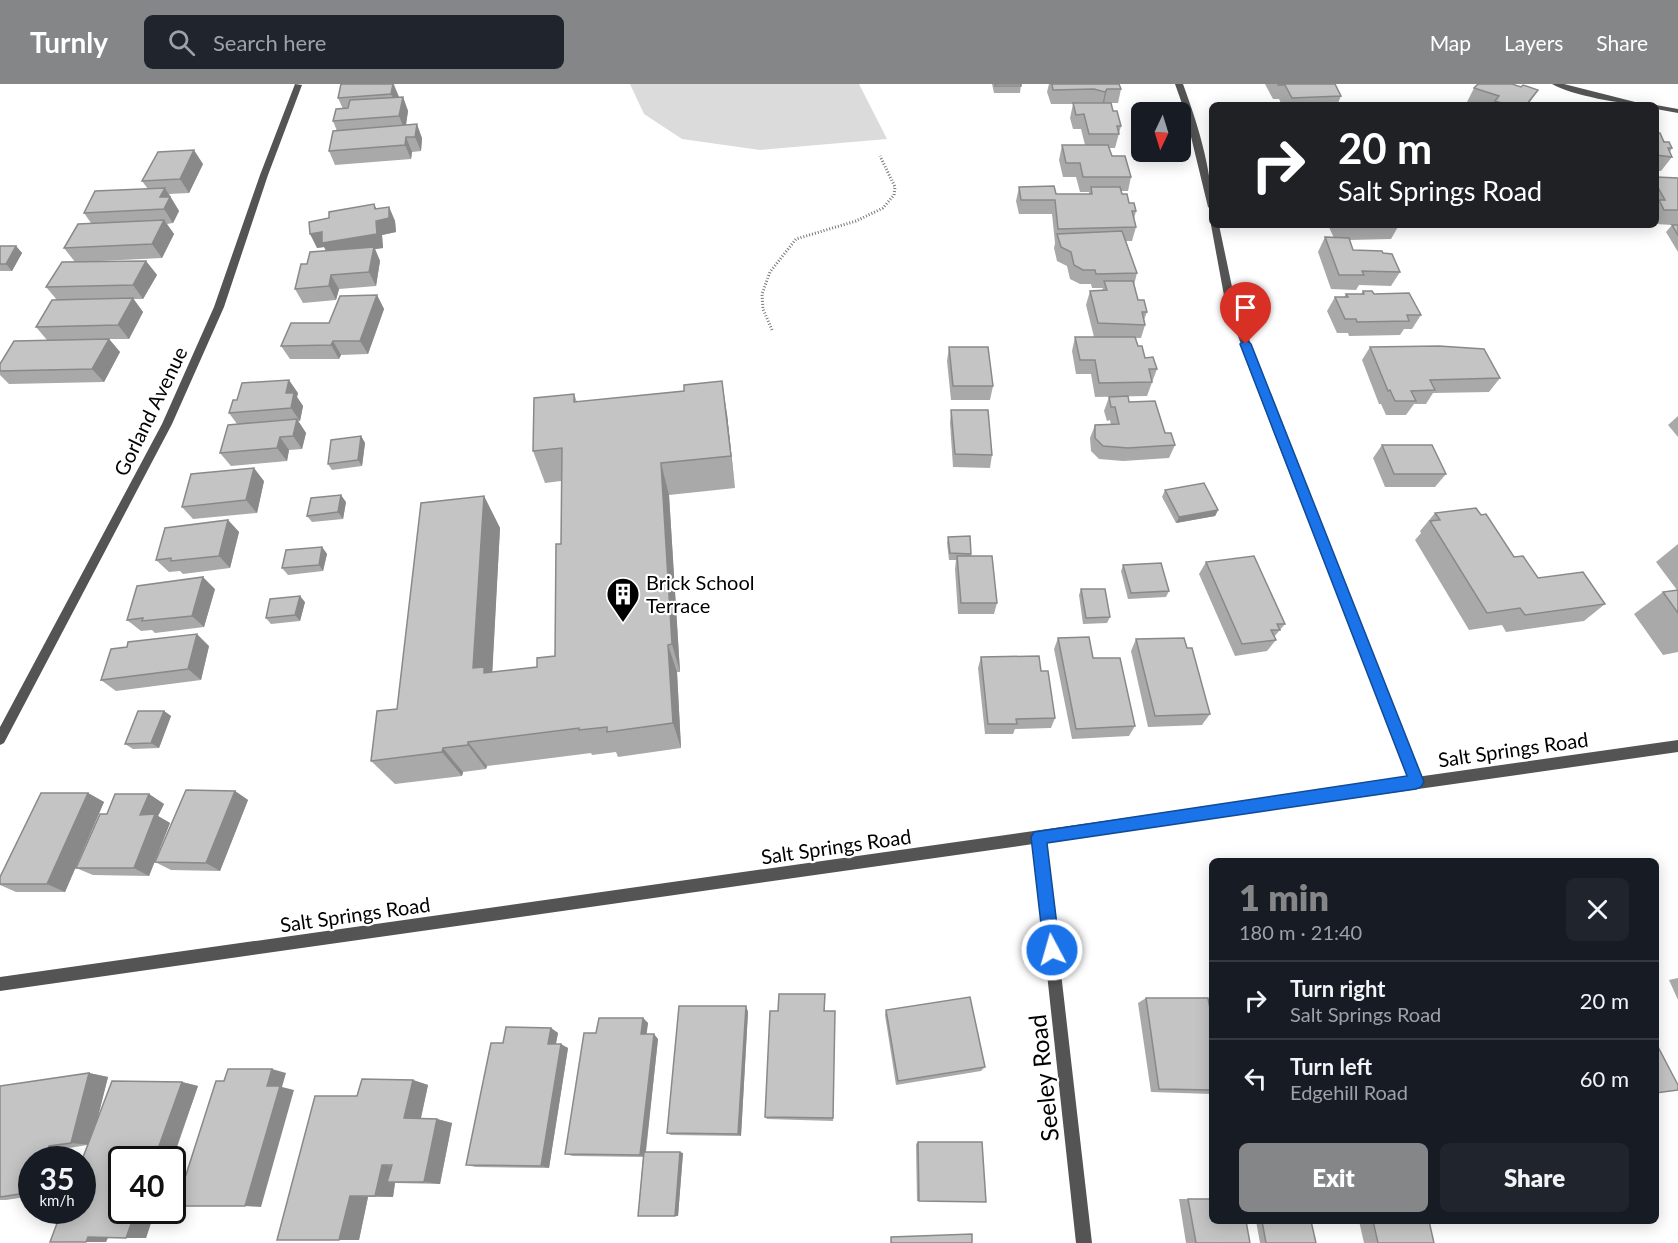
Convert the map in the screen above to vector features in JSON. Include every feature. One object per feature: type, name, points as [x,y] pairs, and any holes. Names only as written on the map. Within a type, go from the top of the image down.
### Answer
[{"type":"street","points":[[1179,84],[1189,112],[1209,195]]},
{"type":"street","points":[[1556,84],[1625,102]]},
{"type":"street","name":"Gorland Avenue","points":[[0,739],[167,424],[219,307],[264,175],[298,85]]},
{"type":"street","points":[[1659,108],[1678,111]]},
{"type":"street","points":[[1216,228],[1230,301],[1277,428],[1416,782]]},
{"type":"street","name":"Salt Springs Road","points":[[0,984],[1678,746]]},
{"type":"street","name":"Seeley Road","points":[[1039,837],[1084,1243]]},
{"type":"path","points":[[772,330],[763,309],[762,294],[770,272],[796,239],[856,220],[883,208],[894,195],[895,187],[880,156]]},
{"type":"shaded area","points":[[630,84],[859,84],[887,139],[760,150],[682,139],[644,114]]},
{"type":"building","points":[[341,84],[393,84],[391,94],[338,98]]},
{"type":"building","points":[[995,84],[1021,84],[1021,86],[995,86]]},
{"type":"building","points":[[1052,84],[1119,84],[1121,89],[1107,89],[1105,92],[1094,89],[1053,90]]},
{"type":"building","points":[[1278,84],[1335,84],[1341,96],[1292,98],[1285,85]]},
{"type":"building","points":[[1478,84],[1512,84],[1538,90],[1528,102],[1498,102],[1495,101],[1499,96],[1474,88]]},
{"type":"building","points":[[403,97],[399,116],[333,121],[336,109],[348,108],[350,100]]},
{"type":"building","points":[[1073,103],[1111,103],[1113,111],[1117,111],[1121,126],[1117,126],[1119,134],[1089,134],[1084,114],[1076,115]]},
{"type":"building","points":[[417,124],[415,137],[406,137],[405,145],[329,151],[333,131]]},
{"type":"building","points":[[1659,133],[1664,142],[1669,142],[1672,148],[1668,148],[1672,157],[1659,155]]},
{"type":"building","points":[[1062,145],[1108,145],[1112,156],[1125,156],[1131,177],[1083,177],[1080,163],[1066,163]]},
{"type":"building","points":[[194,150],[180,179],[142,181],[158,152]]},
{"type":"building","points":[[1659,177],[1678,178],[1678,210],[1664,210],[1659,200],[1665,200],[1659,189]]},
{"type":"building","points":[[1054,186],[1056,194],[1092,194],[1091,187],[1120,187],[1122,194],[1127,194],[1129,203],[1134,203],[1136,211],[1132,211],[1136,227],[1058,229],[1055,200],[1021,200],[1019,187]]},
{"type":"building","points":[[165,188],[160,197],[170,197],[164,209],[84,213],[95,191]]},
{"type":"building","points":[[374,204],[375,209],[389,207],[389,218],[376,221],[377,234],[322,243],[322,232],[310,234],[309,222],[329,218],[329,212]]},
{"type":"building","points":[[164,220],[152,244],[64,248],[78,224]]},
{"type":"building","points":[[1672,225],[1678,225],[1678,235]]},
{"type":"building","points":[[1122,231],[1137,273],[1096,274],[1095,270],[1083,270],[1074,265],[1071,252],[1061,247],[1057,234]]},
{"type":"building","points":[[1325,237],[1349,238],[1353,250],[1382,251],[1392,254],[1400,272],[1362,271],[1364,275],[1339,275]]},
{"type":"building","points":[[0,246],[16,246],[6,264],[0,264]]},
{"type":"building","points":[[374,247],[369,272],[331,275],[329,286],[295,289],[301,264],[307,264],[310,252]]},
{"type":"building","points":[[146,261],[133,285],[46,287],[62,262]]},
{"type":"building","points":[[1104,281],[1133,281],[1138,300],[1144,300],[1147,312],[1142,312],[1145,325],[1098,323],[1090,291],[1107,290]]},
{"type":"building","points":[[1363,291],[1372,291],[1374,294],[1409,293],[1421,315],[1407,315],[1409,321],[1357,322],[1356,319],[1345,319],[1335,297],[1348,297],[1346,294],[1364,294]]},
{"type":"building","points":[[377,295],[360,341],[333,341],[331,345],[281,346],[291,323],[329,323],[340,296]]},
{"type":"building","points":[[133,298],[118,325],[36,327],[52,300]]},
{"type":"building","points":[[1075,337],[1135,337],[1138,346],[1142,346],[1145,358],[1153,357],[1157,369],[1149,369],[1152,382],[1099,383],[1095,360],[1080,360]]},
{"type":"building","points":[[109,339],[92,369],[0,371],[0,364],[14,341]]},
{"type":"building","points":[[1439,346],[1484,349],[1500,378],[1430,380],[1435,390],[1411,391],[1416,401],[1395,401],[1390,390],[1388,391],[1370,347]]},
{"type":"building","points":[[949,347],[988,347],[993,386],[953,386]]},
{"type":"building","points":[[289,380],[286,393],[294,393],[291,408],[229,413],[233,400],[237,400],[242,383]]},
{"type":"building","name":"Brick School Terrace","points":[[722,381],[731,456],[661,463],[672,644],[668,645],[673,723],[607,732],[607,727],[579,730],[579,728],[468,742],[468,745],[443,748],[442,752],[371,761],[377,711],[397,709],[421,503],[484,496],[473,668],[484,667],[484,673],[537,667],[537,658],[555,656],[556,544],[561,544],[562,448],[533,451],[534,398],[574,394],[574,402],[684,391],[684,385]]},
{"type":"building","points":[[1128,396],[1129,402],[1155,401],[1165,433],[1171,433],[1175,445],[1128,448],[1103,446],[1095,438],[1095,425],[1119,424],[1115,407],[1111,407],[1109,397]]},
{"type":"building","points":[[951,410],[988,410],[992,455],[955,454]]},
{"type":"building","points":[[297,419],[293,436],[280,437],[277,448],[220,453],[228,425]]},
{"type":"building","points":[[361,436],[358,460],[328,464],[331,440]]},
{"type":"building","points":[[1382,445],[1432,445],[1446,474],[1394,474]]},
{"type":"building","points":[[254,468],[246,500],[182,507],[191,474]]},
{"type":"building","points":[[1204,483],[1218,510],[1179,517],[1165,490]]},
{"type":"building","points":[[341,495],[338,512],[307,516],[311,498]]},
{"type":"building","points":[[1476,508],[1481,515],[1486,514],[1514,557],[1523,556],[1538,578],[1583,572],[1605,604],[1525,615],[1520,608],[1487,613],[1430,521],[1440,520],[1435,513]]},
{"type":"building","points":[[228,520],[219,556],[171,561],[171,558],[156,560],[165,528]]},
{"type":"building","points":[[970,536],[971,554],[950,553],[948,537]]},
{"type":"building","points":[[322,547],[319,565],[282,568],[286,550]]},
{"type":"building","points":[[957,556],[992,556],[997,603],[961,603]]},
{"type":"building","points":[[1254,556],[1285,624],[1277,624],[1280,630],[1271,630],[1276,640],[1242,644],[1206,562]]},
{"type":"building","points":[[1161,563],[1169,591],[1131,593],[1123,565]]},
{"type":"building","points":[[203,577],[192,616],[142,621],[143,618],[127,620],[137,586]]},
{"type":"building","points":[[1081,589],[1105,589],[1110,617],[1086,618]]},
{"type":"building","points":[[1678,590],[1678,613],[1663,592]]},
{"type":"building","points":[[300,596],[295,615],[266,618],[270,599]]},
{"type":"building","points":[[197,634],[188,669],[101,680],[111,649],[127,647],[128,642]]},
{"type":"building","points":[[1089,637],[1093,658],[1120,658],[1135,726],[1076,729],[1058,638]]},
{"type":"building","points":[[1184,638],[1187,648],[1192,648],[1210,714],[1155,716],[1136,639]]},
{"type":"building","points":[[1039,656],[1041,671],[1048,671],[1055,718],[1016,719],[1017,724],[988,724],[981,657]]},
{"type":"building","points":[[138,711],[164,711],[151,743],[125,744]]},
{"type":"building","points":[[186,790],[235,791],[206,863],[155,862]]},
{"type":"building","points":[[41,793],[88,793],[47,884],[0,884],[0,877]]},
{"type":"building","points":[[115,794],[149,794],[140,815],[155,814],[134,868],[76,868],[100,814],[107,814]]},
{"type":"building","points":[[779,994],[825,994],[824,1011],[835,1011],[833,1118],[765,1117],[770,1011],[778,1011]]},
{"type":"building","points":[[970,997],[985,1067],[898,1081],[886,1010]]},
{"type":"building","points":[[1146,998],[1208,998],[1209,1090],[1159,1089]]},
{"type":"building","points":[[679,1006],[746,1006],[738,1134],[667,1133]]},
{"type":"building","points":[[599,1018],[643,1018],[641,1034],[654,1034],[640,1155],[565,1154],[584,1033],[596,1033]]},
{"type":"building","points":[[506,1027],[551,1028],[548,1044],[561,1044],[541,1166],[466,1165],[491,1043],[503,1043]]},
{"type":"building","points":[[1659,1049],[1678,1085],[1678,1090],[1659,1093]]},
{"type":"building","points":[[228,1069],[272,1069],[267,1086],[280,1086],[245,1206],[186,1206],[186,1175],[216,1081],[224,1081]]},
{"type":"building","points":[[89,1073],[71,1143],[18,1146],[18,1194],[0,1197],[0,1086]]},
{"type":"building","points":[[362,1079],[413,1080],[404,1118],[437,1119],[424,1182],[387,1182],[392,1165],[382,1165],[375,1196],[350,1196],[339,1240],[277,1240],[315,1096],[357,1096]]},
{"type":"building","points":[[112,1081],[182,1082],[159,1146],[108,1146],[108,1224],[131,1224],[126,1238],[88,1237],[86,1242],[50,1242],[57,1224],[96,1224],[96,1146],[87,1146]]},
{"type":"building","points":[[918,1142],[982,1142],[986,1202],[919,1201]]},
{"type":"building","points":[[644,1152],[680,1152],[675,1216],[638,1216]]},
{"type":"building","points":[[1188,1199],[1209,1199],[1209,1224],[1247,1224],[1250,1243],[1196,1243]]},
{"type":"building","points":[[1263,1224],[1312,1224],[1316,1243],[1266,1243]]},
{"type":"building","points":[[1374,1224],[1430,1224],[1434,1243],[1378,1243]]},
{"type":"building","points":[[972,1234],[972,1243],[891,1243],[891,1237]]},
{"type":"place","name":"Brick School Terrace","points":[[623,623]]},
{"type":"route","points":[[1052,950],[1039,837],[1416,782],[1285,450],[1246,344]]}]
